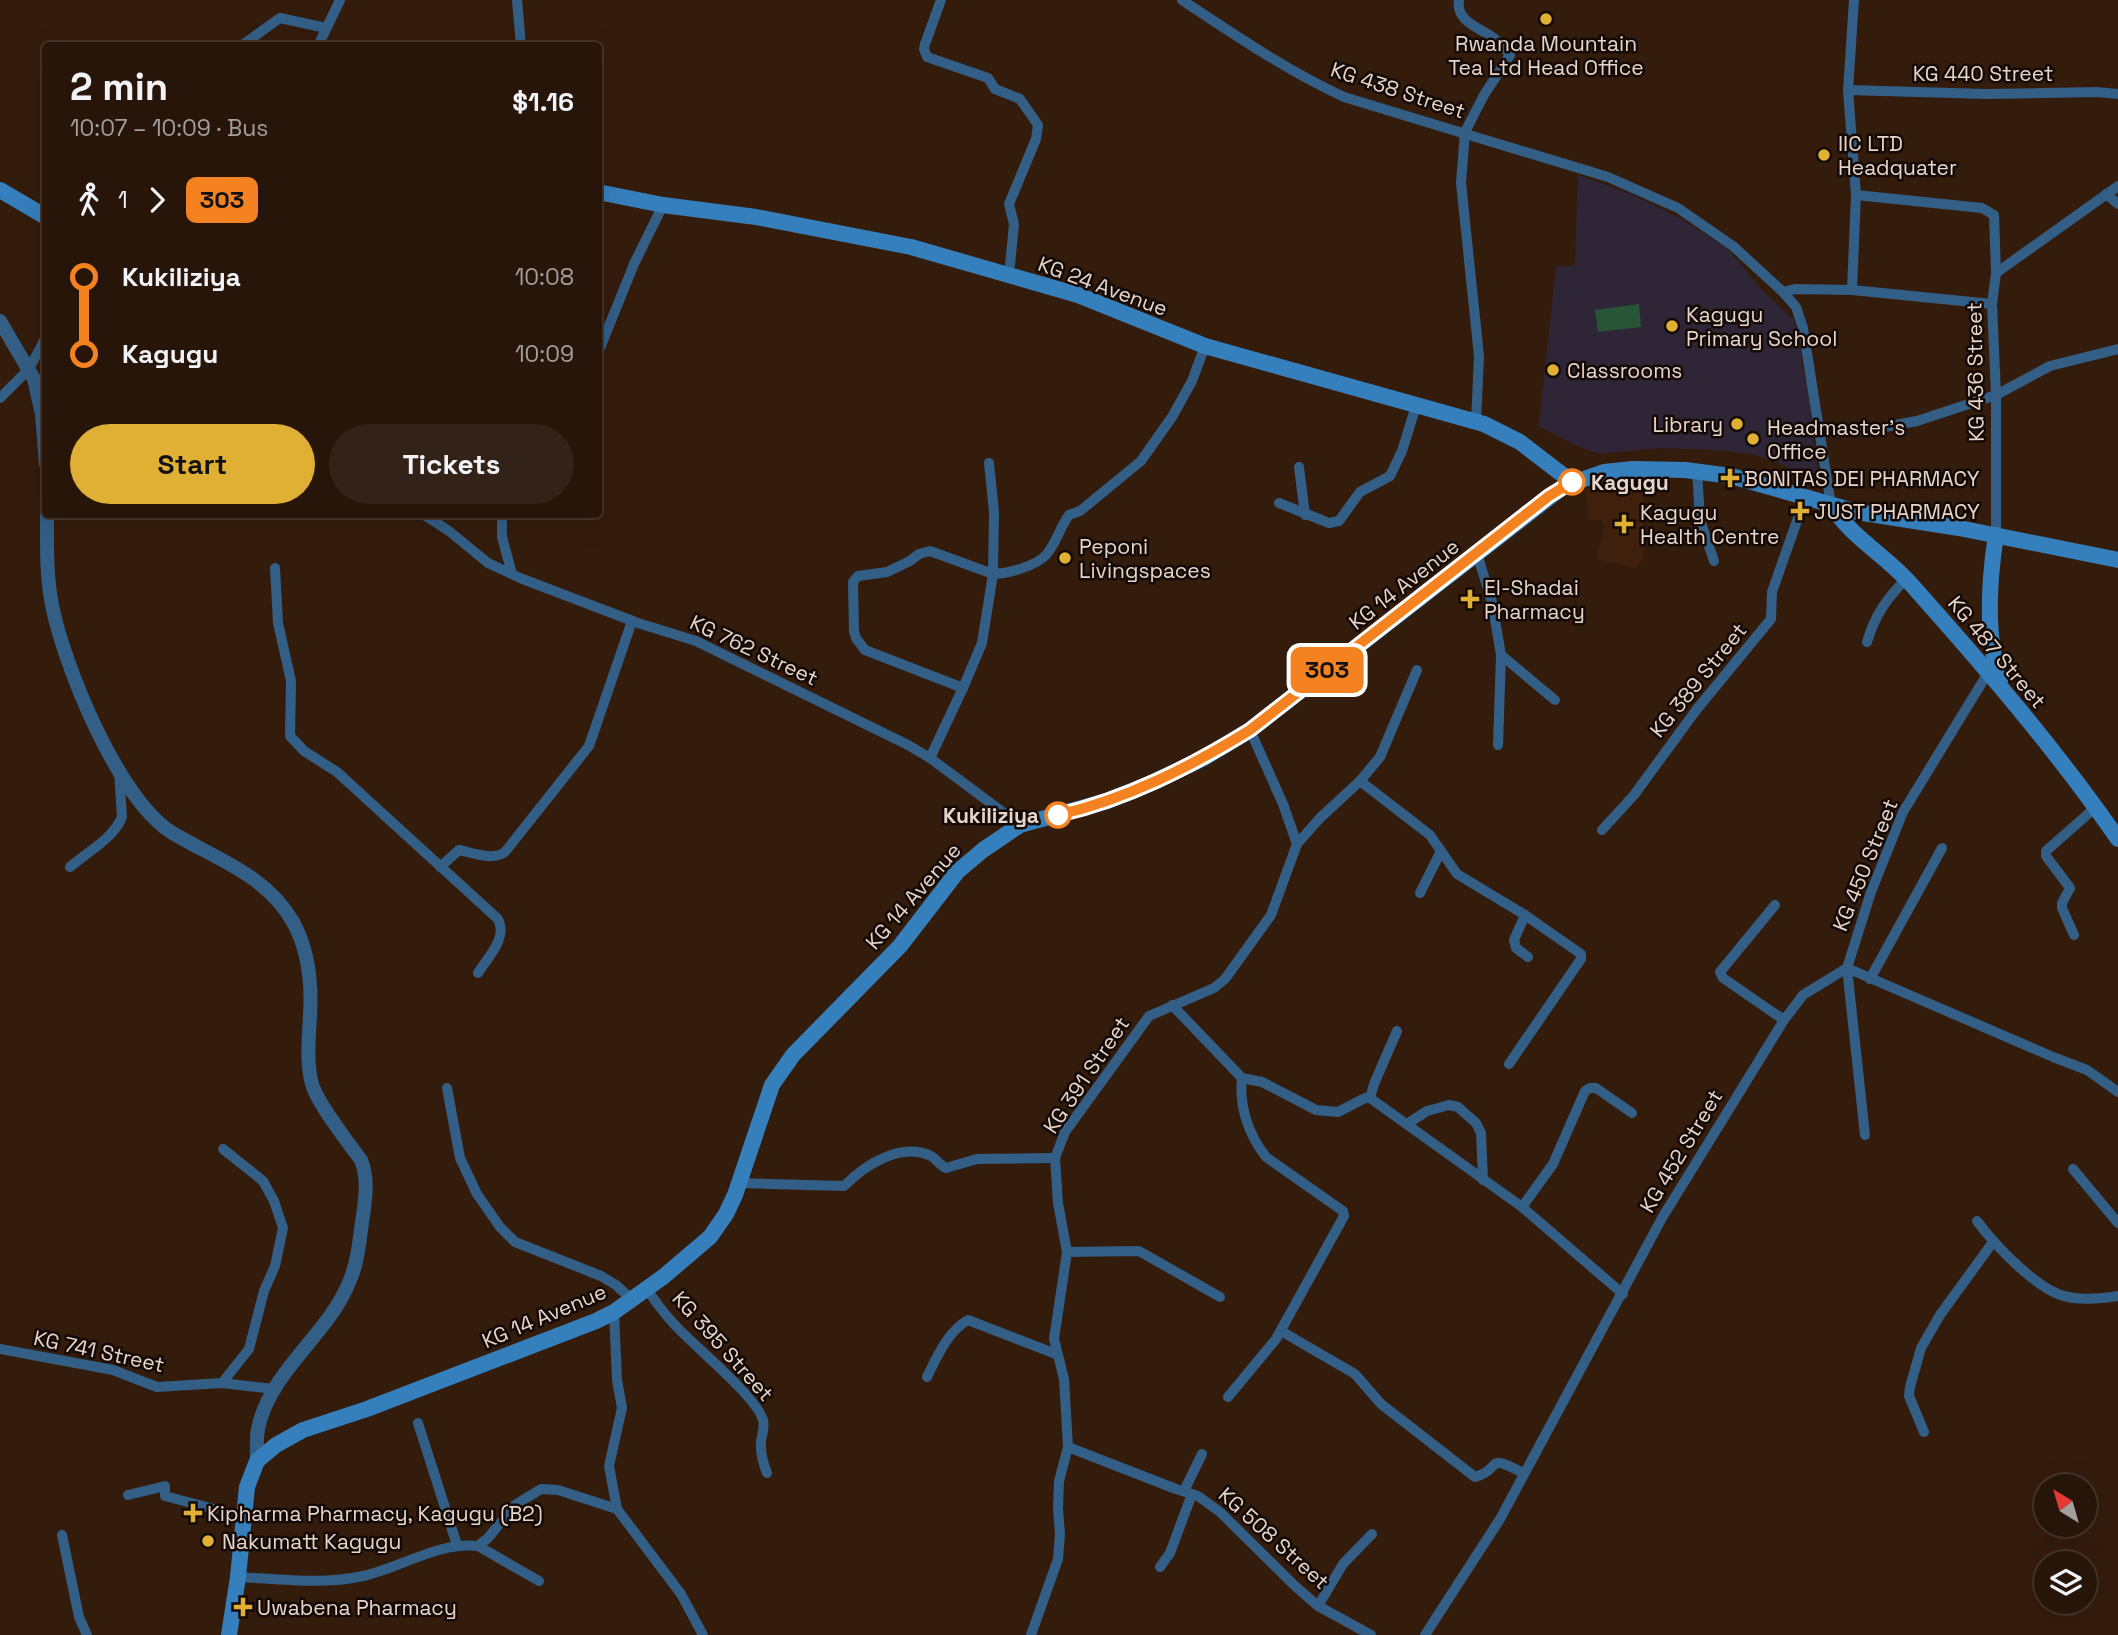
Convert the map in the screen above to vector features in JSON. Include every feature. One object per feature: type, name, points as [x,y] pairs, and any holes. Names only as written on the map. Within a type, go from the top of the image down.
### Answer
[{"type":"main road","points":[[0,190],[42,215]]},
{"type":"main road","name":"KG 24 Avenue","points":[[602,193],[663,205],[756,217],[911,247],[1078,295],[1205,346],[1476,422],[1509,435],[1572,482]]},
{"type":"main road","name":"KG 14 Avenue","points":[[257,1461],[276,1444],[303,1430],[367,1409],[575,1330],[614,1312],[710,1237],[726,1214],[772,1084],[793,1055],[900,946],[957,872],[1020,825],[1075,811],[1139,788],[1204,758],[1250,730],[1549,496],[1572,482],[1604,472],[1633,469],[1697,471],[1731,476],[1831,505],[2118,560]]},
{"type":"main road","name":"KG 487 Street","points":[[1831,505],[1850,530],[1906,579],[1989,671],[2118,839]]},
{"type":"main road","points":[[1996,536],[1989,577],[1993,661],[2003,689]]},
{"type":"main road","points":[[229,1635],[247,1487],[257,1461]]},
{"type":"street","points":[[320,42],[340,0]]},
{"type":"street","points":[[517,0],[520,42]]},
{"type":"street","points":[[941,0],[925,44],[927,57],[988,78],[995,89],[1020,99],[1038,125],[1036,139],[1009,204],[1014,224],[1009,275]]},
{"type":"street","name":"KG 438 Street","points":[[1182,0],[1268,57],[1334,92],[1629,185],[1678,208],[1733,246],[1796,307],[1803,328],[1831,505]]},
{"type":"street","points":[[1459,0],[1457,7],[1460,14],[1495,39],[1510,55],[1484,95],[1465,132],[1461,183],[1479,356],[1476,422]]},
{"type":"street","points":[[1852,290],[1856,195],[1848,90],[1854,0]]},
{"type":"street","points":[[247,42],[280,18],[326,28]]},
{"type":"street","name":"KG 440 Street","points":[[1848,90],[2118,94]]},
{"type":"street","points":[[1996,272],[2118,186]]},
{"type":"street","points":[[2106,194],[2118,204]]},
{"type":"street","name":"KG 436 Street","points":[[1856,195],[1982,208],[1994,215],[1996,272],[1992,304],[1996,395],[1996,536]]},
{"type":"street","points":[[603,332],[663,205]]},
{"type":"street","points":[[1783,292],[1796,289],[1852,290],[1992,304]]},
{"type":"street","points":[[0,321],[36,377]]},
{"type":"street","points":[[963,688],[865,650],[854,631],[853,582],[858,576],[887,572],[919,554],[930,551],[993,574],[1019,569],[1047,555],[1069,515],[1080,512],[1141,461],[1192,381],[1205,346]]},
{"type":"street","points":[[1819,433],[1879,428],[1917,421],[1996,395],[2050,366],[2118,349]]},
{"type":"street","points":[[42,353],[36,377],[42,414]]},
{"type":"street","points":[[0,398],[36,377]]},
{"type":"street","points":[[1279,503],[1329,523],[1339,521],[1360,492],[1390,477],[1402,451],[1416,406]]},
{"type":"street","points":[[930,758],[982,643],[993,574],[994,512],[989,463]]},
{"type":"street","points":[[1298,467],[1305,515]]},
{"type":"street","points":[[1697,471],[1700,520],[1714,561]]},
{"type":"street","name":"KG 389 Street","points":[[1602,830],[1634,795],[1689,719],[1771,619],[1772,592],[1805,498]]},
{"type":"street","points":[[47,518],[48,573],[52,605],[71,670],[100,734],[119,769],[148,811],[169,831],[246,872],[272,894],[292,920],[305,953],[310,981],[309,1047],[312,1083],[324,1107],[364,1168],[365,1200],[357,1258],[351,1280],[326,1322],[274,1389],[258,1430],[257,1461]]},
{"type":"street","name":"KG 762 Street","points":[[429,518],[488,563],[512,575],[632,621],[696,641],[908,745],[930,758],[1020,825]]},
{"type":"street","points":[[502,518],[502,537],[512,575]]},
{"type":"street","points":[[1477,554],[1492,602],[1501,655],[1498,746]]},
{"type":"street","points":[[275,568],[278,623],[291,681],[290,736],[304,751],[337,772],[498,919],[502,927],[501,936],[478,973]]},
{"type":"street","points":[[1867,642],[1873,621],[1885,600],[1906,579]]},
{"type":"street","points":[[440,867],[459,850],[492,856],[505,852],[583,755],[595,734],[632,621]]},
{"type":"street","points":[[1501,655],[1555,701]]},
{"type":"street","points":[[1297,845],[1380,757],[1417,670]]},
{"type":"street","name":"KG 450 Street","points":[[1847,968],[1871,892],[1903,811],[1989,671]]},
{"type":"street","points":[[1250,730],[1283,804],[1297,845]]},
{"type":"street","points":[[70,867],[120,823],[122,817],[119,769]]},
{"type":"street","points":[[1360,781],[1430,835],[1457,874],[1525,915],[1581,954],[1581,959],[1509,1064]]},
{"type":"street","points":[[2074,934],[2062,908],[2070,888],[2046,856],[2046,852],[2096,807]]},
{"type":"street","name":"KG 391 Street","points":[[1031,1635],[1058,1559],[1059,1481],[1068,1447],[1064,1379],[1054,1339],[1067,1252],[1058,1203],[1055,1158],[1065,1132],[1149,1016],[1214,988],[1225,979],[1271,915],[1297,845]]},
{"type":"street","points":[[1870,979],[1942,848]]},
{"type":"street","points":[[1420,893],[1441,851]]},
{"type":"street","points":[[1775,905],[1720,972],[1723,978],[1784,1020]]},
{"type":"street","points":[[1525,915],[1514,940],[1517,948],[1528,957]]},
{"type":"street","points":[[1847,968],[2078,1065],[2118,1092]]},
{"type":"street","points":[[1847,968],[1865,1135]]},
{"type":"street","name":"KG 452 Street","points":[[1424,1635],[1500,1519],[1662,1218],[1784,1020],[1803,995],[1847,968]]},
{"type":"street","points":[[1172,1005],[1242,1078],[1262,1082],[1316,1110],[1338,1112],[1370,1098],[1522,1207],[1623,1294]]},
{"type":"street","points":[[1370,1098],[1397,1031]]},
{"type":"street","points":[[1228,1397],[1281,1331],[1344,1213],[1266,1157],[1257,1146],[1242,1105],[1242,1078]]},
{"type":"street","points":[[447,1088],[460,1157],[477,1194],[500,1227],[515,1242],[601,1276],[631,1299]]},
{"type":"street","points":[[1522,1207],[1553,1164],[1585,1091],[1596,1088],[1632,1113]]},
{"type":"street","points":[[1407,1125],[1427,1111],[1449,1105],[1458,1107],[1476,1123],[1481,1133],[1483,1180]]},
{"type":"street","points":[[222,1383],[249,1349],[264,1291],[275,1266],[283,1228],[274,1201],[263,1181],[223,1149]]},
{"type":"street","points":[[738,1183],[844,1186],[859,1172],[898,1152],[911,1150],[932,1156],[946,1168],[976,1159],[1055,1158]]},
{"type":"street","points":[[2073,1169],[2118,1223]]},
{"type":"street","points":[[1977,1221],[1993,1242],[2057,1294],[2071,1298],[2118,1296]]},
{"type":"street","points":[[1924,1432],[1909,1396],[1921,1348],[1940,1315],[1993,1242]]},
{"type":"street","points":[[1067,1252],[1139,1251],[1220,1297]]},
{"type":"street","name":"KG 395 Street","points":[[646,1288],[674,1325],[734,1383],[758,1412],[764,1428],[761,1442],[766,1473]]},
{"type":"street","points":[[614,1312],[617,1380],[622,1408],[608,1466],[617,1508],[681,1594],[703,1635]]},
{"type":"street","points":[[927,1377],[942,1346],[962,1323],[968,1320],[1056,1354]]},
{"type":"street","points":[[1281,1331],[1355,1374],[1381,1404],[1475,1477],[1495,1463],[1502,1462],[1523,1474]]},
{"type":"street","name":"KG 741 Street","points":[[0,1349],[113,1370],[157,1387],[222,1383],[274,1389]]},
{"type":"street","points":[[418,1423],[457,1545]]},
{"type":"street","name":"KG 508 Street","points":[[1068,1447],[1188,1493],[1220,1512],[1295,1587],[1318,1606],[1371,1635]]},
{"type":"street","points":[[1160,1567],[1170,1553],[1202,1454]]},
{"type":"street","points":[[128,1495],[165,1486],[165,1496],[214,1509]]},
{"type":"street","points":[[478,1546],[515,1505],[541,1489],[558,1490],[617,1508]]},
{"type":"street","points":[[1318,1606],[1343,1564],[1372,1534]]},
{"type":"street","points":[[62,1535],[79,1617],[87,1635]]},
{"type":"street","points":[[238,1577],[312,1580],[365,1576],[457,1545],[478,1546],[539,1581]]},
{"type":"shaded area","name":"Kagugu Primary School","points":[[1578,175],[1633,195],[1678,217],[1726,247],[1762,290],[1793,319],[1799,333],[1811,406],[1813,446],[1821,483],[1756,455],[1717,450],[1658,448],[1599,454],[1539,426],[1556,267],[1575,265]]},
{"type":"shaded area","name":"Kagugu Health Centre","points":[[1644,484],[1644,557],[1636,568],[1597,559],[1604,529],[1602,520],[1588,520],[1586,488]]},
{"type":"green space","points":[[1639,304],[1641,327],[1598,332],[1595,310]]},
{"type":"bus line","name":"303","points":[[1058,815],[1107,801],[1149,784],[1204,758],[1250,730],[1549,496],[1572,482]]},
{"type":"place","name":"Rwanda Mountain Tea Ltd Head Office","points":[[1546,19]]},
{"type":"place","name":"IIC LTD Headquater","points":[[1824,155]]},
{"type":"place","name":"Kagugu Primary School","points":[[1672,326]]},
{"type":"place","name":"Classrooms","points":[[1553,370]]},
{"type":"place","name":"Library","points":[[1737,424]]},
{"type":"place","name":"Headmaster's Office","points":[[1753,439]]},
{"type":"place","name":"BONITAS DEI PHARMACY","points":[[1730,478]]},
{"type":"place","name":"Kagugu","points":[[1572,482]]},
{"type":"place","name":"JUST PHARMACY","points":[[1800,511]]},
{"type":"place","name":"Kagugu Health Centre","points":[[1624,524]]},
{"type":"place","name":"Peponi Livingspaces","points":[[1065,558]]},
{"type":"place","name":"El-Shadai Pharmacy","points":[[1470,599]]},
{"type":"place","name":"Kukiliziya","points":[[1058,815]]},
{"type":"place","name":"Kipharma Pharmacy, Kagugu (B2)","points":[[193,1513]]},
{"type":"place","name":"Nakumatt Kagugu","points":[[208,1541]]},
{"type":"place","name":"Uwabena Pharmacy","points":[[243,1607]]}]
